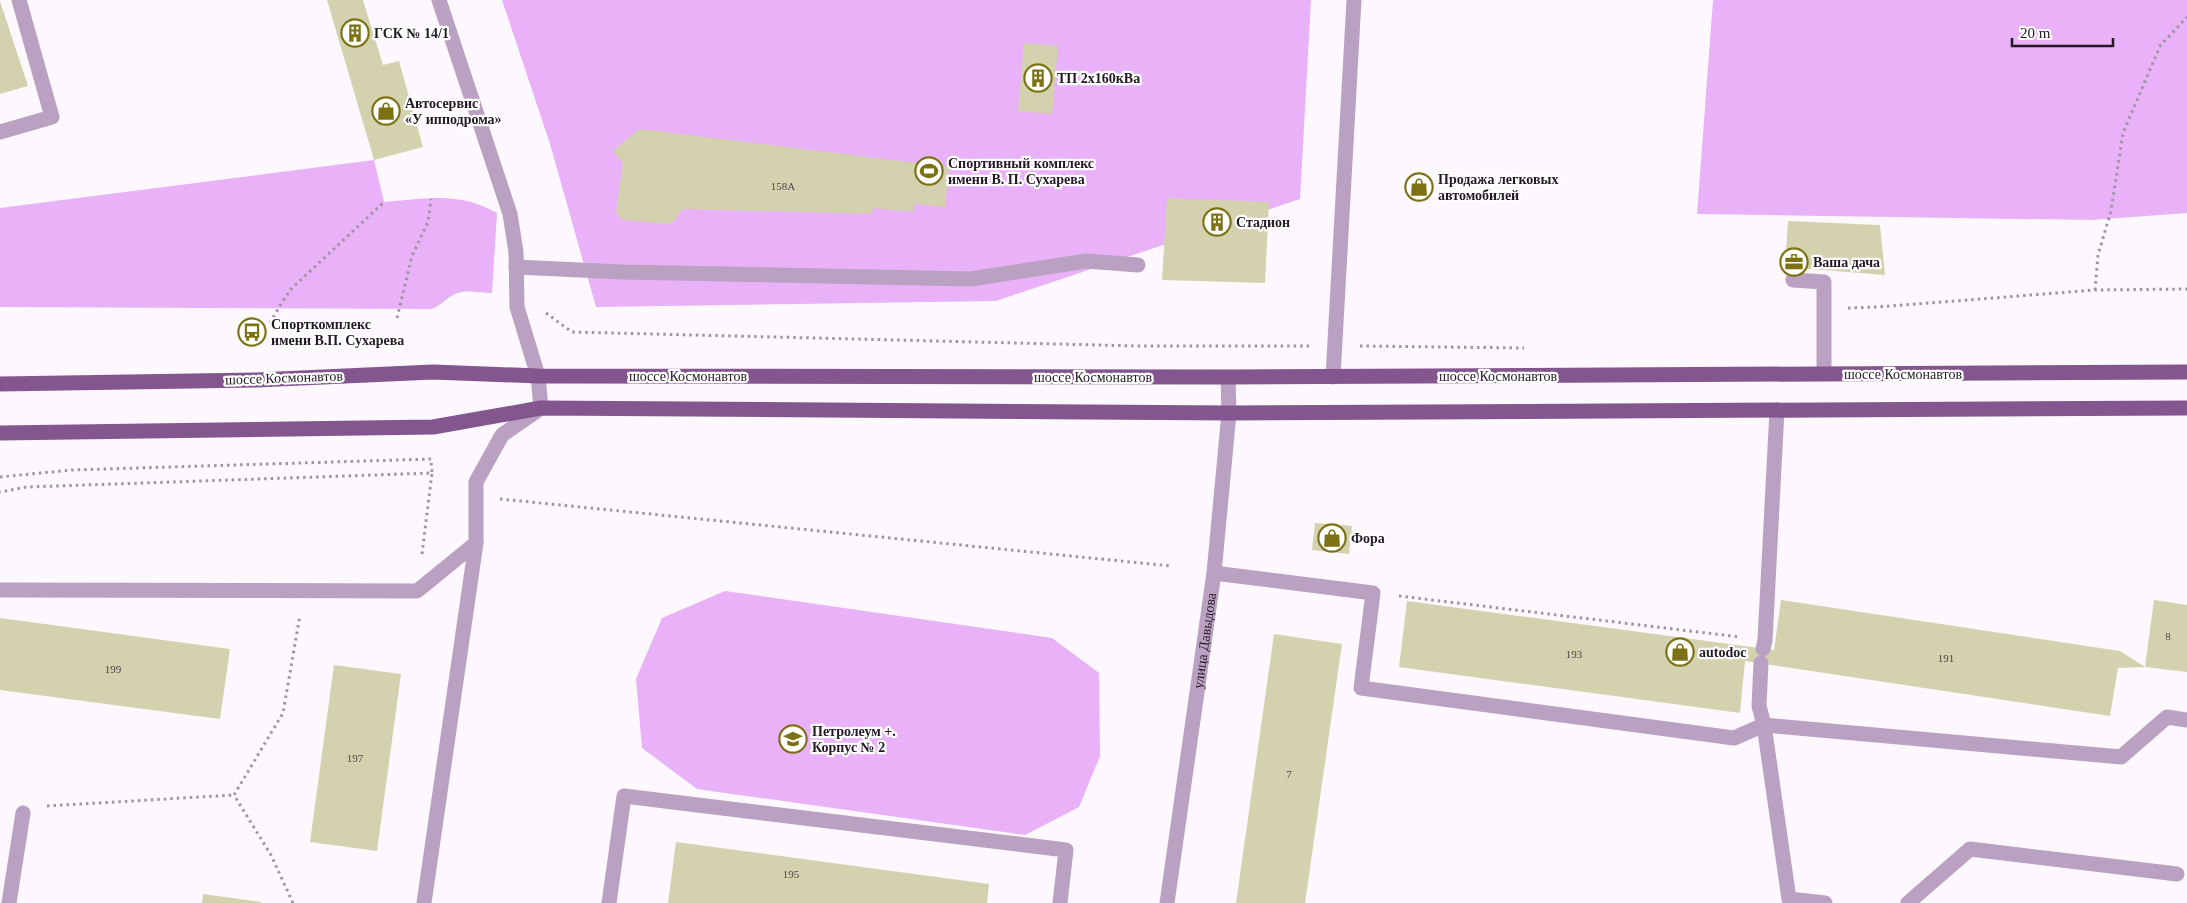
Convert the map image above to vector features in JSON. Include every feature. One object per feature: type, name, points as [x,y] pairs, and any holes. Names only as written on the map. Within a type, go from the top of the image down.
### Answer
[{"type":"main road","name":"шоссе Космонавтов","points":[[0,384],[257,380],[433,372],[538,376],[1228,377],[2187,372]]},
{"type":"main road","points":[[0,433],[433,426],[541,408],[1228,413],[2187,408]]},
{"type":"street","points":[[0,132],[52,117],[20,0]]},
{"type":"street","points":[[424,903],[476,542],[476,482],[502,435],[541,408],[538,376],[517,308],[516,267],[510,214],[439,0]]},
{"type":"street","points":[[1332,376],[1354,0]]},
{"type":"street","points":[[516,267],[622,272],[971,279],[1086,261],[1138,265]]},
{"type":"street","points":[[1793,280],[1824,282],[1824,374]]},
{"type":"street","name":"улица Давыдова","points":[[1167,903],[1214,573],[1228,413],[1228,377]]},
{"type":"street","points":[[1777,410],[1758,706],[1764,725],[1789,899],[1825,903]]},
{"type":"street","points":[[0,590],[417,591],[476,542]]},
{"type":"street","points":[[1214,573],[1373,593],[1361,688],[1734,738],[1764,725],[2121,757],[2167,718],[2187,720]]},
{"type":"street","points":[[609,903],[624,796],[1066,850],[1060,903]]},
{"type":"street","points":[[9,903],[22,813]]},
{"type":"street","points":[[1908,903],[1970,849],[2176,874]]},
{"type":"path","points":[[2095,290],[2098,256],[2111,211],[2123,133],[2160,46],[2187,17]]},
{"type":"path","points":[[397,318],[412,256],[428,222],[432,199]]},
{"type":"path","points":[[270,323],[292,288],[384,202]]},
{"type":"path","points":[[1844,308],[2095,290],[2187,289]]},
{"type":"path","points":[[540,309],[572,332],[1138,346],[1534,348]]},
{"type":"path","points":[[0,477],[72,470],[431,459],[432,473],[417,591]]},
{"type":"path","points":[[0,492],[27,487],[432,473]]},
{"type":"path","points":[[476,496],[1171,566]]},
{"type":"path","points":[[1373,593],[1763,651]]},
{"type":"path","points":[[234,795],[283,714],[301,612]]},
{"type":"path","points":[[52,804],[234,795]]},
{"type":"path","points":[[234,795],[271,855],[293,903]]},
{"type":"shaded area","name":"Спортивный комплекс имени В. П. Сухарева","points":[[502,0],[1311,0],[1300,199],[996,301],[596,307],[550,144]]},
{"type":"shaded area","points":[[1713,0],[2187,0],[2187,213],[2091,220],[1697,214]]},
{"type":"shaded area","points":[[374,160],[384,202],[428,198],[455,199],[483,206],[497,213],[492,293],[468,291],[459,293],[431,309],[0,307],[0,208]]},
{"type":"shaded area","points":[[725,591],[1052,638],[1099,673],[1100,756],[1079,807],[1025,835],[697,789],[642,748],[636,679],[662,618]]},
{"type":"building","name":"Автосервис «У ипподрома»","points":[[327,0],[363,0],[383,65],[399,61],[423,147],[374,160]]},
{"type":"building","points":[[0,1],[28,86],[0,94]]},
{"type":"building","name":"ТП 2х160кВа","points":[[1024,43],[1058,46],[1052,114],[1018,111]]},
{"type":"building","points":[[639,129],[949,167],[945,207],[914,204],[913,212],[873,208],[872,214],[683,209],[671,224],[622,220],[616,212],[623,163],[613,151]]},
{"type":"building","name":"Стадион","points":[[1167,198],[1269,202],[1265,283],[1162,280]]},
{"type":"building","points":[[1788,221],[1880,225],[1885,275],[1785,267]]},
{"type":"building","name":"Фора","points":[[1315,523],[1352,526],[1349,554],[1312,550]]},
{"type":"building","points":[[1781,600],[2120,651],[2145,667],[2118,668],[2110,716],[1745,661],[1740,713],[1399,667],[1407,601],[1774,650]]},
{"type":"building","points":[[2154,600],[2187,605],[2187,672],[2145,667]]},
{"type":"building","points":[[0,618],[230,649],[220,719],[0,690]]},
{"type":"building","points":[[1274,634],[1342,644],[1305,903],[1236,903]]},
{"type":"building","points":[[334,665],[401,674],[377,851],[310,842]]},
{"type":"building","points":[[676,842],[989,884],[987,903],[668,903]]},
{"type":"building","points":[[203,894],[261,902],[261,903],[202,903]]},
{"type":"place","name":"ГСК № 14/1","points":[[355,33]]},
{"type":"place","name":"ТП 2х160кВа","points":[[1038,78]]},
{"type":"place","name":"Автосервис «У ипподрома»","points":[[386,111]]},
{"type":"place","name":"Спортивный комплекс имени В. П. Сухарева","points":[[929,171]]},
{"type":"place","name":"Продажа легковых автомобилей","points":[[1419,187]]},
{"type":"place","name":"Стадион","points":[[1217,222]]},
{"type":"place","name":"Ваша дача","points":[[1794,262]]},
{"type":"place","name":"Спорткомплекс имени В.П. Сухарева","points":[[252,332]]},
{"type":"place","name":"Фора","points":[[1332,538]]},
{"type":"place","name":"autodoc","points":[[1680,652]]},
{"type":"place","name":"Петролеум +. Корпус № 2","points":[[793,739]]}]
